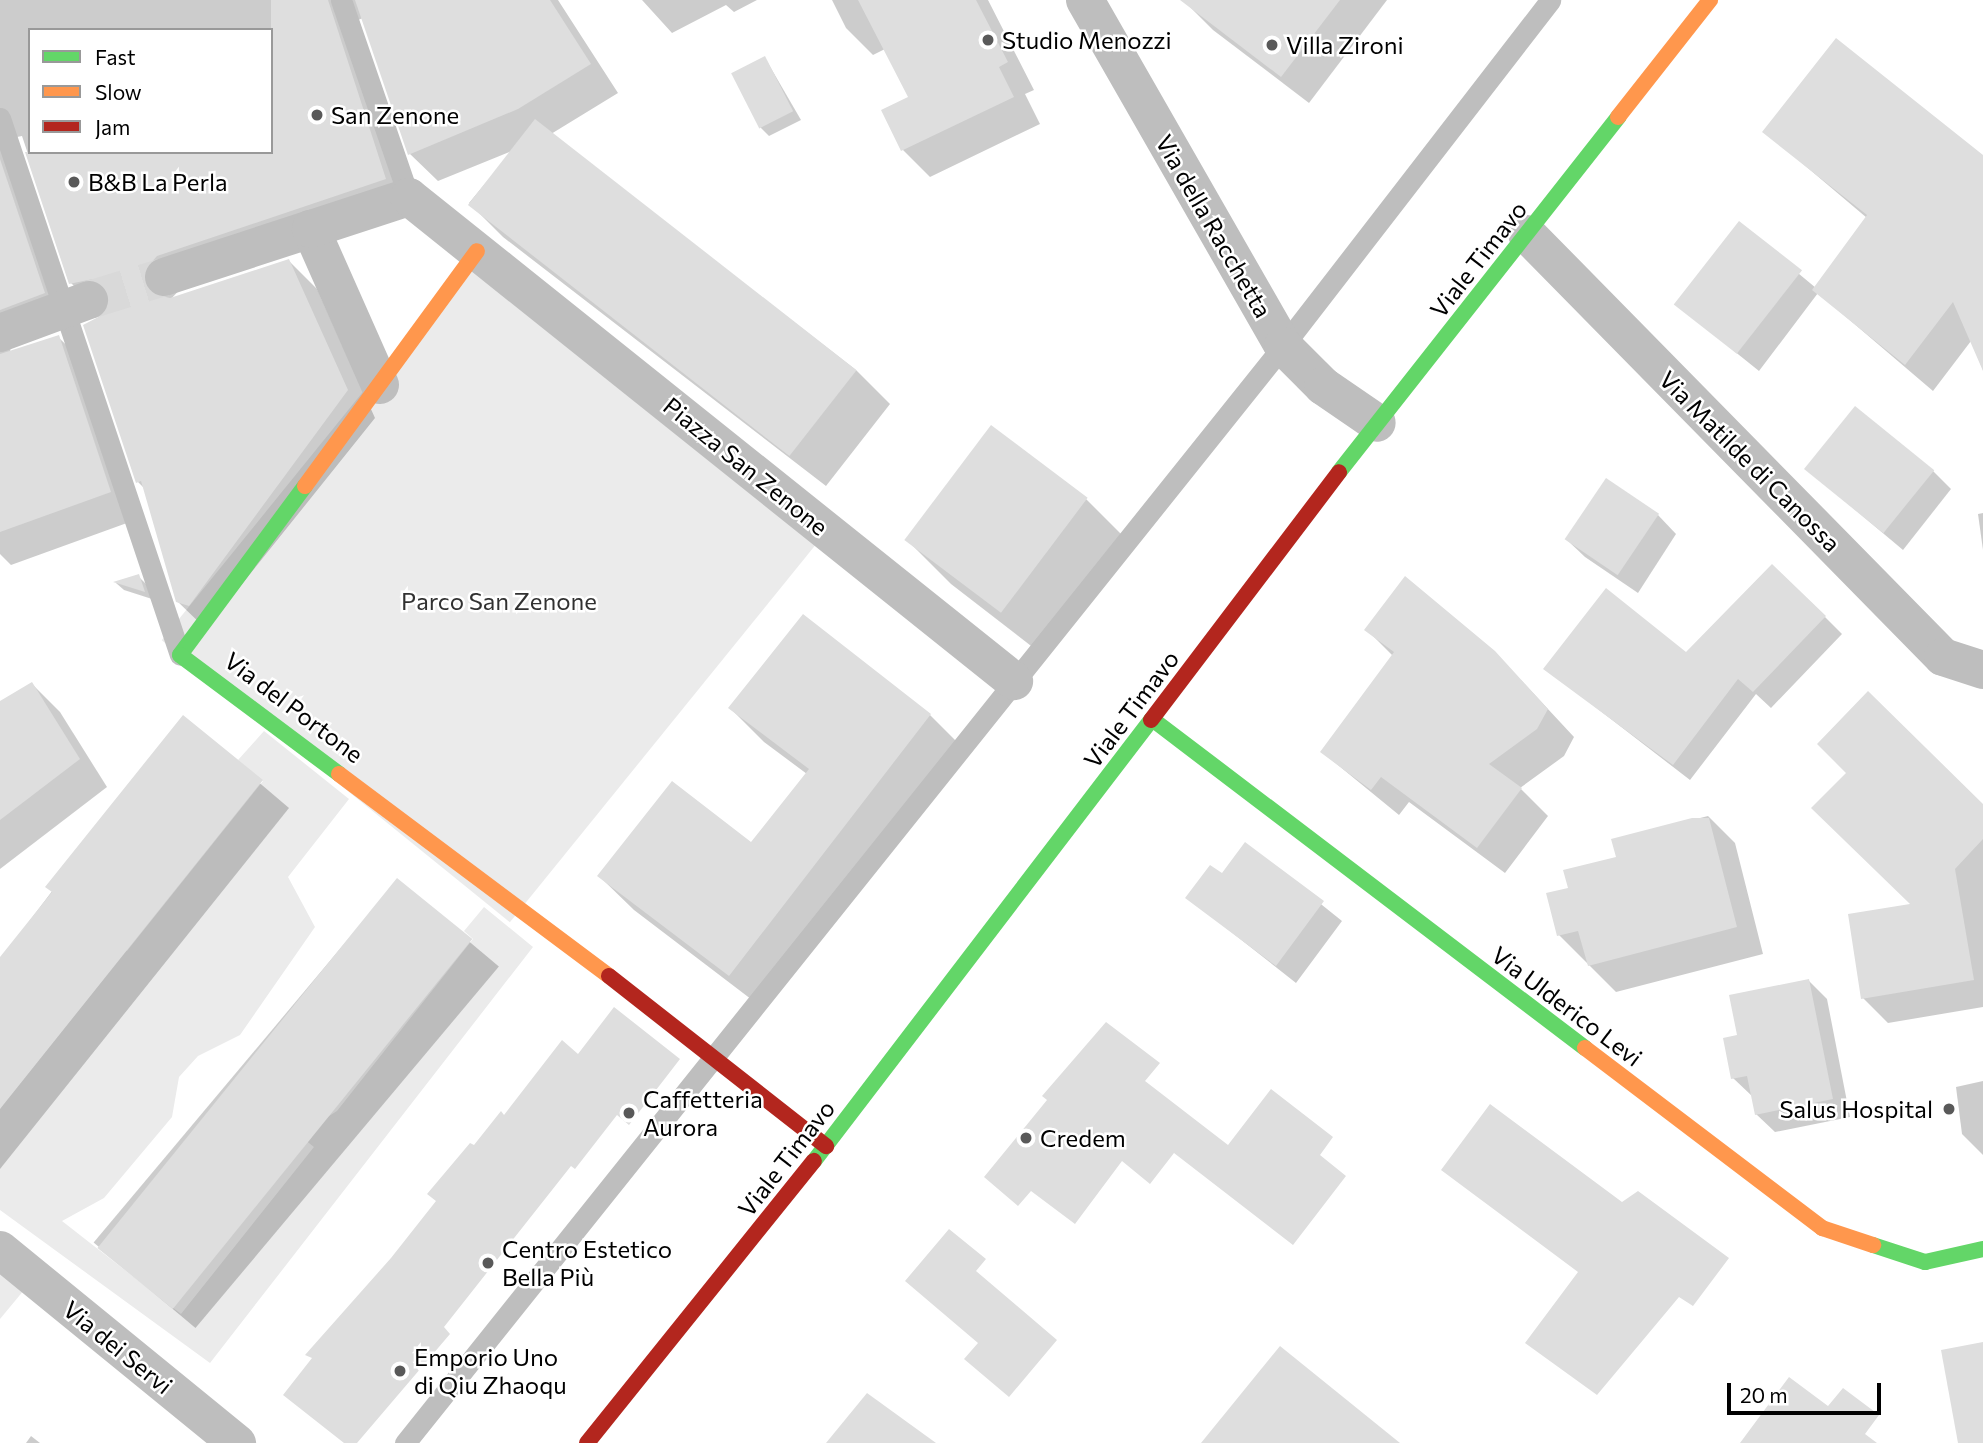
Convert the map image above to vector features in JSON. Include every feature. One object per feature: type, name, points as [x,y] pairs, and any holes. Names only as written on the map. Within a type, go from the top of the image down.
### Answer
[{"type":"street","name":"Via della Racchetta","points":[[1085,0],[1283,346],[1323,386],[1377,423]]},
{"type":"street","name":"Viale Timavo","points":[[587,1443],[826,1146],[1377,423],[1710,0]]},
{"type":"street","points":[[163,277],[409,197]]},
{"type":"street","name":"Piazza San Zenone","points":[[409,197],[1014,681]]},
{"type":"street","points":[[311,229],[380,385]]},
{"type":"street","name":"Via Matilde di Canossa","points":[[1527,234],[1943,657],[1983,670]]},
{"type":"street","points":[[180,655],[477,251]]},
{"type":"street","points":[[0,333],[77,303]]},
{"type":"street","name":"Via del Portone","points":[[180,655],[716,1056],[826,1146]]},
{"type":"street","name":"Via Ulderico Levi","points":[[1152,719],[1822,1228],[1925,1262],[1983,1249]]},
{"type":"street","name":"Via dei Servi","points":[[0,1250],[237,1443]]},
{"type":"lane","points":[[341,0],[409,197]]},
{"type":"lane","points":[[405,1443],[1283,346],[1550,0]]},
{"type":"lane","points":[[0,117],[77,303],[180,655]]},
{"type":"green space","name":"Parco San Zenone","points":[[477,251],[825,533],[510,922],[162,640]]},
{"type":"green space","points":[[264,731],[349,799],[288,877],[315,927],[240,1035],[198,1056],[179,1077],[172,1117],[104,1198],[62,1221],[181,1314],[314,1147],[299,1135],[337,1111],[473,939],[464,931],[484,907],[533,947],[210,1363],[0,1210],[0,1109],[113,940],[127,951],[263,781],[238,760]]},
{"type":"green space","points":[[0,1250],[34,1278],[0,1319]]},
{"type":"building","points":[[271,0],[328,0],[386,179],[157,256],[143,272],[149,293],[170,298],[289,259],[348,390],[189,606],[176,602],[141,481],[136,483],[83,325],[106,313],[110,293],[93,279],[69,284],[25,152],[273,154]]},
{"type":"building","points":[[355,0],[550,0],[591,64],[518,109],[408,155]]},
{"type":"building","points":[[858,0],[976,0],[1008,62],[999,67],[1014,97],[901,151],[881,110],[908,97]]},
{"type":"building","name":"Villa Zironi","points":[[1180,0],[1340,0],[1281,77]]},
{"type":"building","points":[[1836,38],[1983,155],[1983,371],[1953,302],[1905,365],[1812,290],[1867,215],[1762,132]]},
{"type":"building","points":[[765,56],[793,111],[759,128],[731,73]]},
{"type":"building","points":[[535,119],[857,370],[789,456],[468,205]]},
{"type":"building","points":[[0,159],[45,293],[0,310]]},
{"type":"building","points":[[1739,221],[1802,270],[1737,354],[1674,305]]},
{"type":"building","points":[[59,335],[111,492],[0,532],[0,354]]},
{"type":"building","points":[[1855,406],[1934,470],[1883,533],[1804,469]]},
{"type":"building","points":[[991,425],[1088,498],[1001,613],[904,540]]},
{"type":"building","points":[[1606,478],[1659,514],[1618,575],[1565,539]]},
{"type":"building","points":[[1772,564],[1826,616],[1753,692],[1738,679],[1673,765],[1543,669],[1606,588],[1686,652]]},
{"type":"building","points":[[139,574],[145,592],[113,582]]},
{"type":"building","points":[[1405,576],[1495,651],[1548,709],[1537,729],[1489,764],[1522,788],[1477,848],[1381,777],[1371,790],[1320,752],[1394,652],[1364,630]]},
{"type":"building","points":[[803,614],[931,714],[729,976],[597,876],[672,781],[751,842],[809,769],[728,708]]},
{"type":"building","points":[[32,682],[80,759],[0,820],[0,701]]},
{"type":"building","points":[[1868,691],[1983,804],[1983,839],[1955,869],[1974,980],[1861,999],[1848,914],[1910,904],[1811,808],[1846,773],[1817,744]]},
{"type":"building","points":[[183,715],[263,780],[0,1109],[0,957],[52,892],[45,887]]},
{"type":"building","points":[[1692,818],[1709,818],[1737,927],[1588,966],[1578,931],[1557,936],[1546,893],[1568,888],[1563,870],[1616,857],[1611,839]]},
{"type":"building","points":[[1245,842],[1324,901],[1276,966],[1185,898],[1210,865],[1222,873]]},
{"type":"building","points":[[397,878],[472,939],[173,1309],[97,1248]]},
{"type":"building","points":[[1809,979],[1833,1099],[1755,1115],[1747,1076],[1731,1079],[1723,1038],[1737,1035],[1729,995]]},
{"type":"building","points":[[614,1007],[680,1059],[629,1125],[617,1115],[575,1169],[571,1166],[444,1327],[450,1334],[357,1443],[344,1443],[283,1395],[312,1358],[305,1355],[391,1258],[436,1201],[427,1194],[470,1143],[474,1145],[501,1111],[504,1115],[562,1040],[578,1054]]},
{"type":"building","points":[[1106,1022],[1160,1063],[1145,1081],[1228,1145],[1271,1089],[1333,1137],[1320,1155],[1346,1176],[1293,1245],[1174,1153],[1150,1184],[1122,1161],[1075,1224],[1031,1191],[1018,1206],[984,1177],[1047,1100],[1042,1096]]},
{"type":"building","points":[[1490,1104],[1622,1202],[1638,1191],[1729,1258],[1693,1306],[1679,1297],[1597,1395],[1525,1343],[1578,1272],[1441,1170]]},
{"type":"building","points":[[949,1229],[986,1259],[976,1271],[1057,1340],[1009,1397],[964,1359],[978,1343],[905,1281]]},
{"type":"building","points":[[1983,1342],[1983,1443],[1958,1443],[1941,1350]]},
{"type":"building","points":[[1280,1346],[1400,1443],[1201,1443]]},
{"type":"building","points":[[1789,1377],[1828,1406],[1843,1388],[1879,1415],[1865,1434],[1877,1443],[1740,1443]]},
{"type":"building","points":[[867,1393],[936,1443],[826,1443]]},
{"type":"tunnel","points":[[89,300],[164,277]]},
{"type":"traffic: fast","points":[[1339,472],[1618,117]]},
{"type":"traffic: fast","points":[[305,486],[180,655],[339,774]]},
{"type":"traffic: fast","points":[[1152,719],[1585,1048]]},
{"type":"traffic: fast","points":[[814,1161],[1151,720]]},
{"type":"traffic: fast","points":[[1873,1245],[1925,1262],[1983,1249]]},
{"type":"traffic: slow","points":[[1618,117],[1710,0]]},
{"type":"traffic: slow","points":[[305,486],[477,251]]},
{"type":"traffic: slow","points":[[339,774],[609,976]]},
{"type":"traffic: slow","points":[[1585,1048],[1822,1228],[1873,1245]]},
{"type":"traffic: jam","points":[[1151,720],[1339,472]]},
{"type":"traffic: jam","points":[[609,976],[826,1146]]},
{"type":"traffic: jam","points":[[587,1443],[814,1161]]},
{"type":"place","name":"Studio Menozzi","points":[[988,40]]},
{"type":"place","name":"Villa Zironi","points":[[1272,45]]},
{"type":"place","name":"San Zenone","points":[[317,115]]},
{"type":"place","name":"B&B La Perla","points":[[74,182]]},
{"type":"place","name":"Salus Hospital","points":[[1949,1109]]},
{"type":"place","name":"Caffetteria Aurora","points":[[629,1113]]},
{"type":"place","name":"Credem","points":[[1026,1138]]},
{"type":"place","name":"Centro Estetico Bella Più","points":[[488,1263]]},
{"type":"place","name":"Emporio Uno di Qiu Zhaoqu","points":[[400,1371]]}]
